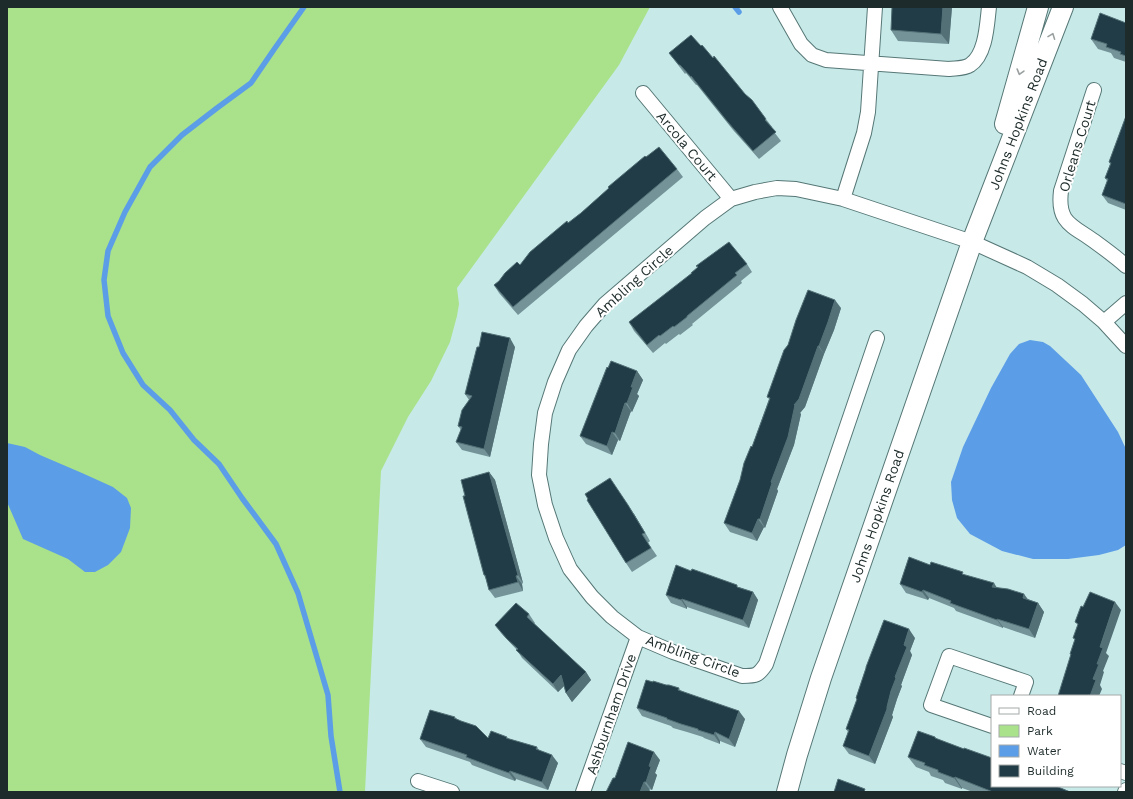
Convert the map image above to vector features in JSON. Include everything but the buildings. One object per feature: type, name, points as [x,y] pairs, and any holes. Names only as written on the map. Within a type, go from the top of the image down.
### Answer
[{"type":"street","points":[[780,7],[801,44],[812,54],[826,60],[949,69],[969,66],[976,59],[982,48],[989,7]]},
{"type":"street","points":[[843,199],[864,133],[868,112],[875,7]]},
{"type":"street","name":"Johns Hopkins Road","points":[[972,242],[1038,7]]},
{"type":"street","name":"Johns Hopkins Road","points":[[787,792],[821,678],[972,242],[1063,7]]},
{"type":"street","name":"Orleans Court","points":[[1094,90],[1062,191],[1060,201],[1061,210],[1064,218],[1071,226],[1094,241],[1126,266]]},
{"type":"street","name":"Arcola Court","points":[[643,93],[731,198]]},
{"type":"street","name":"Ambling Circle","points":[[877,338],[766,664],[760,672],[752,676],[742,676],[673,652],[638,637],[612,617],[592,597],[570,569],[556,538],[545,506],[539,475],[545,412],[569,350],[586,326],[605,304],[705,218],[731,198],[777,188],[796,189],[843,199],[972,242],[1027,267],[1057,285],[1104,322],[1126,346]]},
{"type":"street","points":[[1104,322],[1126,303]]},
{"type":"street","name":"Ashburnham Drive","points":[[583,792],[638,637]]},
{"type":"street","points":[[991,726],[932,705],[949,656],[1026,682],[1021,695]]},
{"type":"street","points":[[418,781],[452,792]]},
{"type":"green space","points":[[7,7],[650,7],[619,65],[457,288],[459,304],[450,342],[431,381],[408,417],[381,471],[365,792],[7,792]]},
{"type":"water","points":[[1030,340],[1043,342],[1050,346],[1081,375],[1118,432],[1126,449],[1126,545],[1118,550],[1099,555],[1068,559],[1033,559],[1002,551],[970,534],[957,518],[952,500],[951,482],[963,447],[991,388],[1010,354],[1019,344]]},
{"type":"water","points":[[7,443],[25,447],[113,487],[127,498],[131,508],[130,528],[121,552],[108,565],[95,572],[85,572],[68,559],[23,539],[7,502]]},
{"type":"waterway","points":[[304,7],[251,83],[182,135],[150,167],[125,212],[108,251],[104,280],[108,316],[123,353],[143,385],[170,410],[194,440],[219,464],[276,544],[298,593],[328,695],[331,736],[340,792]]},
{"type":"waterway","points":[[735,7],[739,12]]}]
